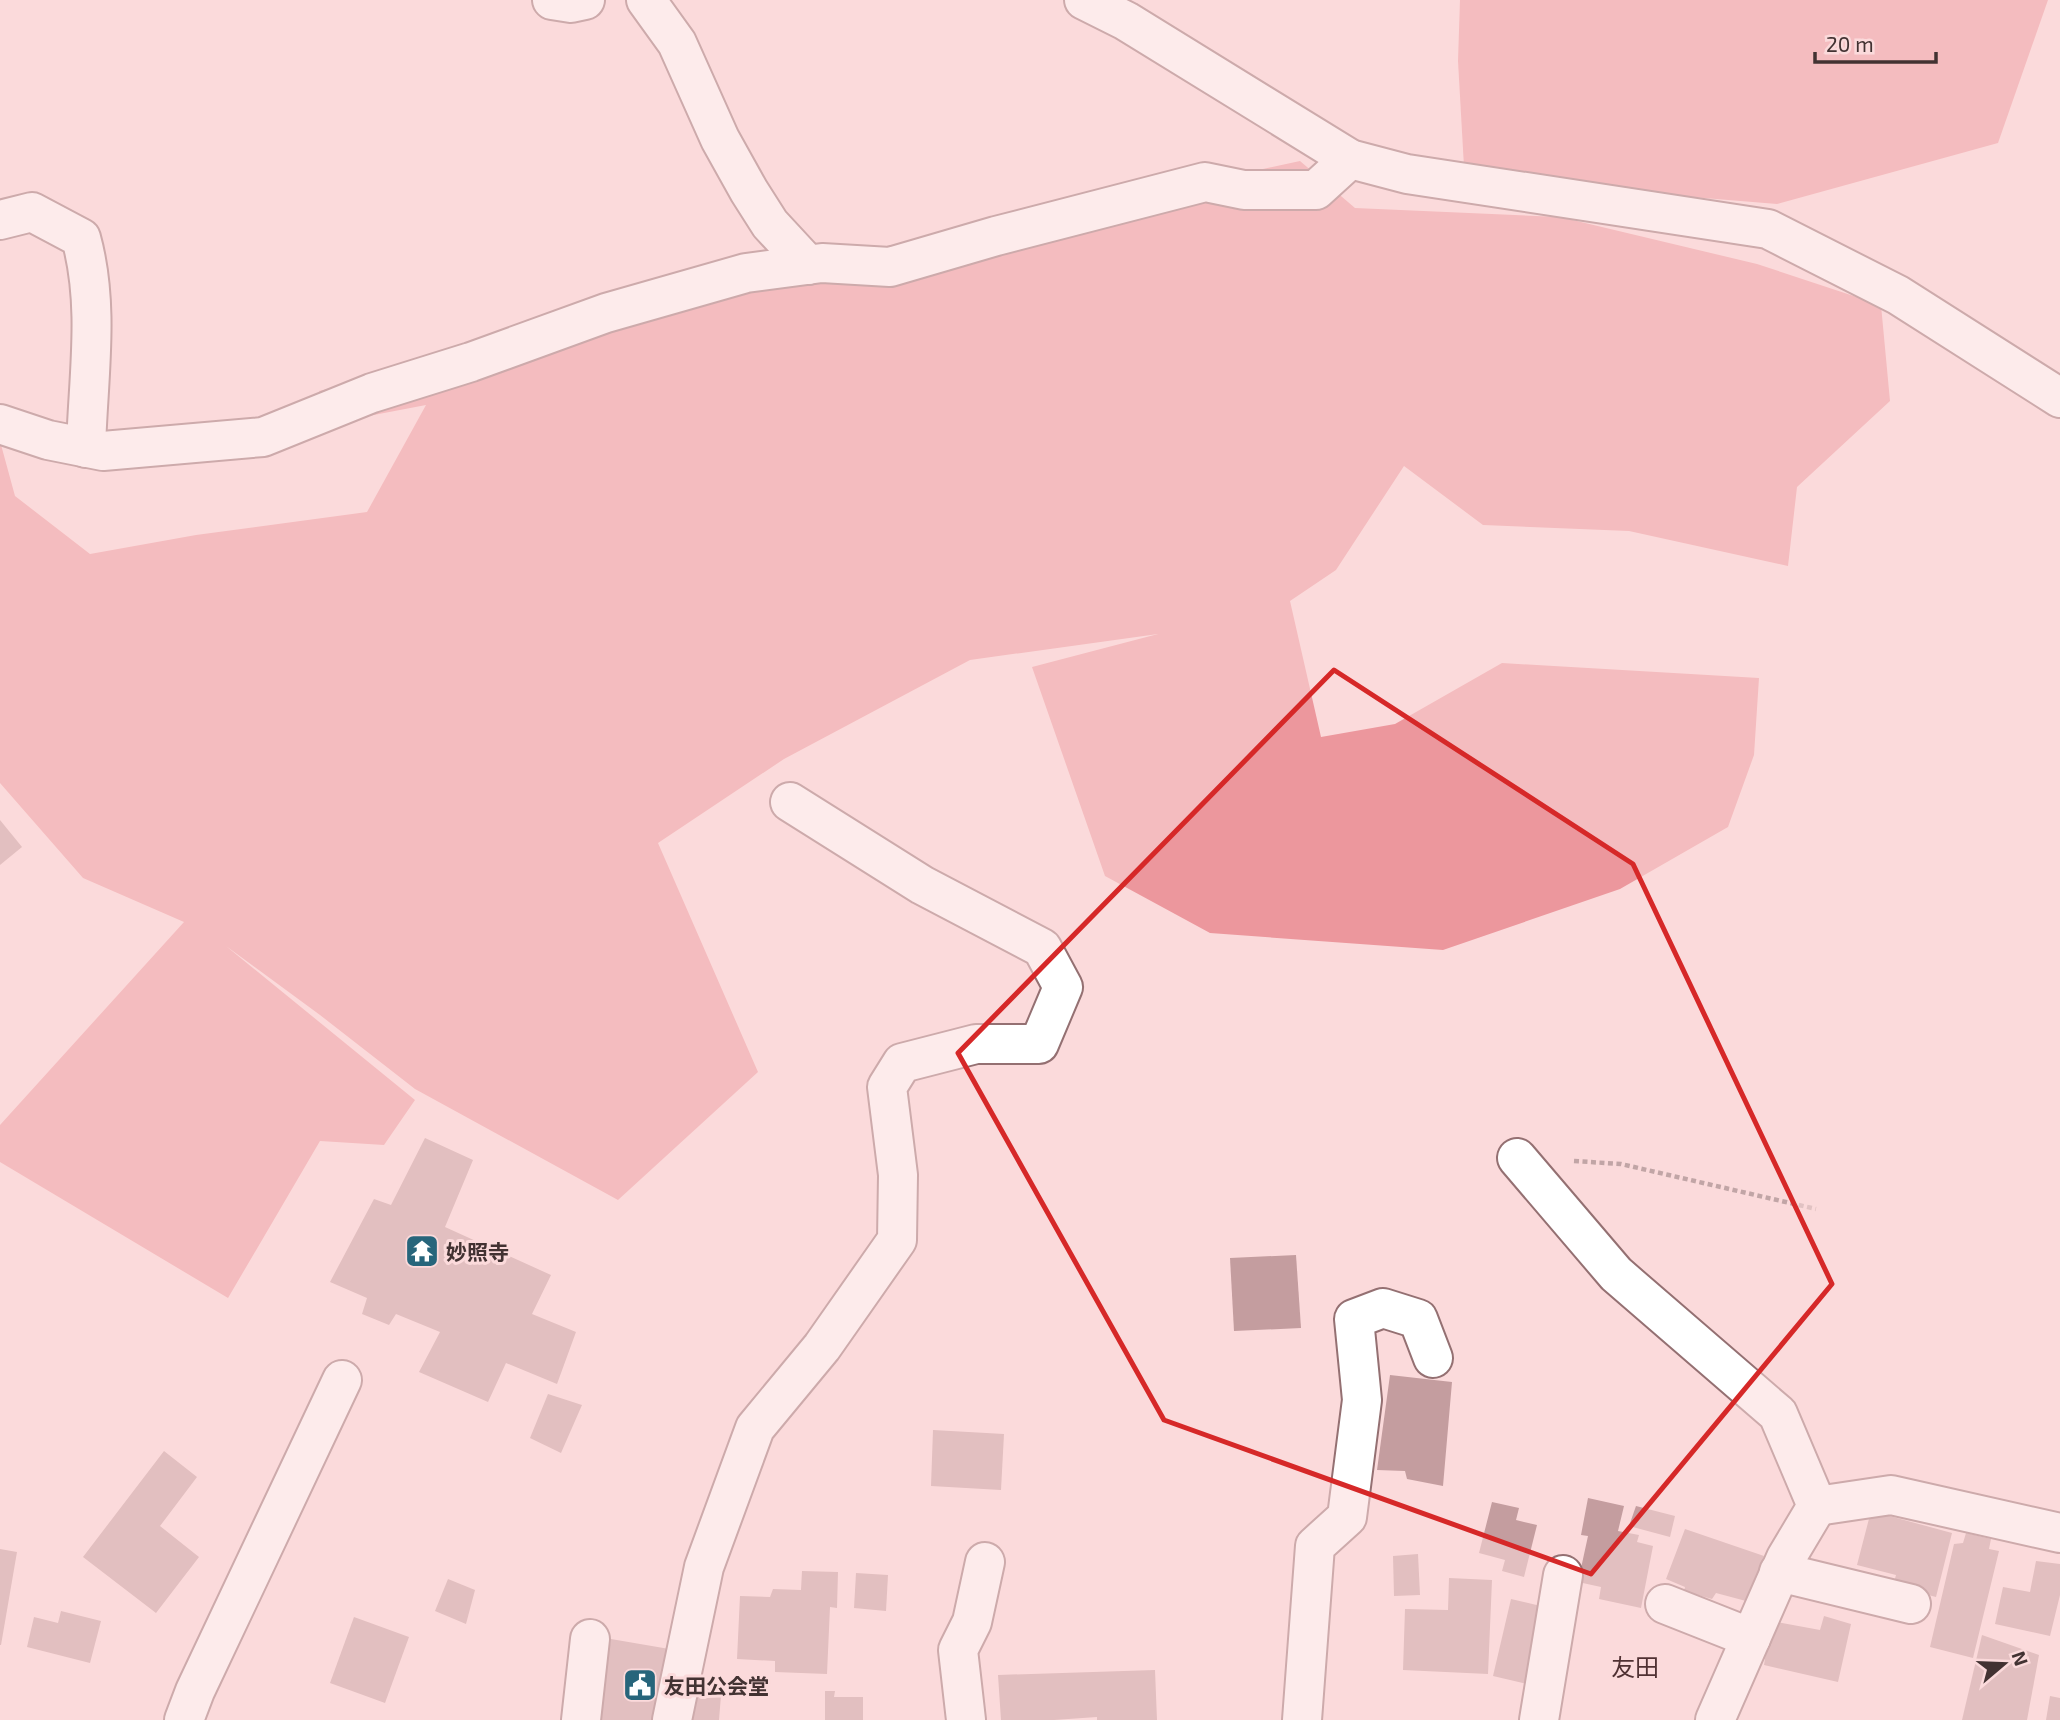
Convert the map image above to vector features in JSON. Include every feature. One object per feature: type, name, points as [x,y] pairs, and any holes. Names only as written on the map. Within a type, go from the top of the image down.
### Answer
[{"type":"street","points":[[552,0],[571,3],[585,0]]},
{"type":"street","points":[[646,0],[677,43],[720,139],[749,191],[770,224],[808,265]]},
{"type":"street","points":[[1084,0],[1126,22],[1350,159],[1407,174],[1768,229],[1898,295],[2060,398]]},
{"type":"street","points":[[0,424],[48,440],[103,451],[263,437],[372,393],[471,362],[607,313],[746,273],[822,263],[890,267],[996,236],[1205,182],[1244,190],[1316,190],[1350,159]]},
{"type":"street","points":[[0,220],[32,212],[81,238],[89,267],[92,367],[87,404],[86,448]]},
{"type":"street","points":[[672,1720],[704,1567],[755,1428],[822,1347],[897,1240],[898,1175],[887,1087],[902,1063],[976,1044],[1039,1044],[1063,986],[1042,948],[922,885],[790,802]]},
{"type":"street","points":[[1517,1158],[1616,1275],[1778,1414],[1817,1506]]},
{"type":"street","points":[[1302,1720],[1315,1546],[1347,1517],[1349,1504],[1362,1399],[1354,1319],[1383,1308],[1418,1319],[1433,1358]]},
{"type":"street","points":[[184,1720],[195,1691],[342,1380]]},
{"type":"street","points":[[1817,1506],[1891,1495],[2060,1533]]},
{"type":"street","points":[[1715,1720],[1779,1572],[1817,1506]]},
{"type":"street","points":[[966,1720],[958,1650],[972,1622],[985,1562]]},
{"type":"street","points":[[1779,1572],[1911,1604]]},
{"type":"street","points":[[1539,1720],[1563,1575]]},
{"type":"street","points":[[1665,1604],[1751,1638]]},
{"type":"street","points":[[581,1720],[590,1639]]},
{"type":"path","points":[[1517,1158],[1621,1164],[1816,1209]]},
{"type":"highlighted area","points":[[1334,670],[1633,864],[1832,1284],[1591,1574],[1164,1420],[958,1053]]},
{"type":"shaded area","points":[[1460,0],[2048,0],[1998,143],[1777,204],[1606,190],[1464,167],[1458,61]]},
{"type":"shaded area","points":[[1300,161],[1355,208],[1560,217],[1757,264],[1881,305],[1890,401],[1797,487],[1788,566],[1629,531],[1483,525],[1404,466],[1336,570],[1290,601],[1321,737],[1395,724],[1502,663],[1759,678],[1754,755],[1728,827],[1620,889],[1443,950],[1210,933],[1105,876],[1032,667],[1158,634],[970,660],[784,759],[658,843],[758,1072],[618,1200],[415,1089],[226,946],[415,1100],[384,1145],[320,1141],[228,1298],[0,1162],[0,1125],[184,922],[83,878],[0,783],[0,441],[15,496],[90,554],[196,535],[367,512],[426,405],[337,422],[319,391],[809,272]]},
{"type":"building","points":[[0,820],[22,847],[0,865]]},
{"type":"building","name":"妙照寺","points":[[425,1138],[473,1160],[445,1227],[551,1275],[532,1314],[576,1332],[557,1384],[506,1363],[488,1402],[419,1372],[440,1332],[396,1314],[389,1325],[362,1314],[367,1298],[330,1282],[374,1199],[391,1205]]},
{"type":"building","points":[[1296,1255],[1301,1328],[1234,1331],[1230,1258]]},
{"type":"building","points":[[1390,1375],[1452,1382],[1443,1486],[1407,1479],[1405,1471],[1377,1470]]},
{"type":"building","points":[[548,1394],[582,1405],[561,1453],[530,1438]]},
{"type":"building","points":[[933,1430],[1004,1434],[1001,1490],[931,1486]]},
{"type":"building","points":[[164,1451],[197,1477],[160,1526],[199,1557],[156,1613],[83,1557]]},
{"type":"building","points":[[1588,1498],[1624,1506],[1618,1531],[1639,1535],[1637,1542],[1653,1546],[1641,1608],[1599,1599],[1601,1587],[1578,1582],[1588,1536],[1581,1535]]},
{"type":"building","points":[[1492,1502],[1519,1508],[1516,1520],[1537,1525],[1524,1577],[1502,1571],[1505,1560],[1479,1553]]},
{"type":"building","points":[[1636,1506],[1675,1516],[1670,1537],[1629,1526]]},
{"type":"building","points":[[1871,1511],[1952,1533],[1936,1597],[1893,1586],[1896,1575],[1857,1565]]},
{"type":"building","points":[[1685,1529],[1764,1556],[1746,1601],[1716,1593],[1712,1599],[1684,1591],[1685,1587],[1666,1579]]},
{"type":"building","points":[[1966,1533],[1991,1539],[1989,1549],[1999,1551],[1973,1658],[1930,1647],[1954,1544],[1963,1543]]},
{"type":"building","points":[[0,1549],[17,1552],[1,1645],[0,1645]]},
{"type":"building","points":[[1418,1554],[1420,1595],[1394,1596],[1393,1556]]},
{"type":"building","points":[[2036,1561],[2060,1564],[2060,1595],[2050,1636],[1995,1624],[2003,1587],[2030,1592]]},
{"type":"building","points":[[802,1571],[838,1572],[837,1608],[830,1607],[827,1674],[775,1672],[775,1661],[737,1659],[740,1596],[770,1597],[773,1589],[801,1590]]},
{"type":"building","points":[[856,1573],[888,1575],[886,1611],[854,1608]]},
{"type":"building","points":[[1449,1578],[1492,1580],[1488,1674],[1403,1670],[1405,1609],[1448,1610]]},
{"type":"building","points":[[448,1579],[475,1590],[466,1624],[435,1611]]},
{"type":"building","points":[[1511,1599],[1549,1608],[1531,1685],[1493,1676]]},
{"type":"building","points":[[61,1611],[101,1621],[90,1663],[27,1647],[34,1617],[58,1623]]},
{"type":"building","points":[[1824,1616],[1851,1624],[1838,1682],[1764,1665],[1771,1621],[1820,1630]]},
{"type":"building","points":[[354,1617],[409,1637],[385,1703],[330,1683]]},
{"type":"building","points":[[1982,1635],[2039,1655],[2027,1720],[1962,1720]]},
{"type":"building","points":[[611,1639],[675,1650],[663,1720],[597,1720]]},
{"type":"building","points":[[1155,1670],[1157,1720],[1097,1720],[1097,1717],[1001,1720],[998,1675]]},
{"type":"building","points":[[686,1680],[722,1683],[719,1720],[682,1720]]},
{"type":"building","points":[[825,1691],[835,1691],[834,1697],[863,1697],[863,1720],[825,1720]]},
{"type":"building","points":[[2050,1696],[2060,1698],[2060,1720],[2046,1720]]},
{"type":"place","name":"妙照寺","points":[[422,1251]]},
{"type":"place","name":"友田公会堂","points":[[640,1685]]},
{"type":"district","name":"友田","points":[[1635,1666]]}]
